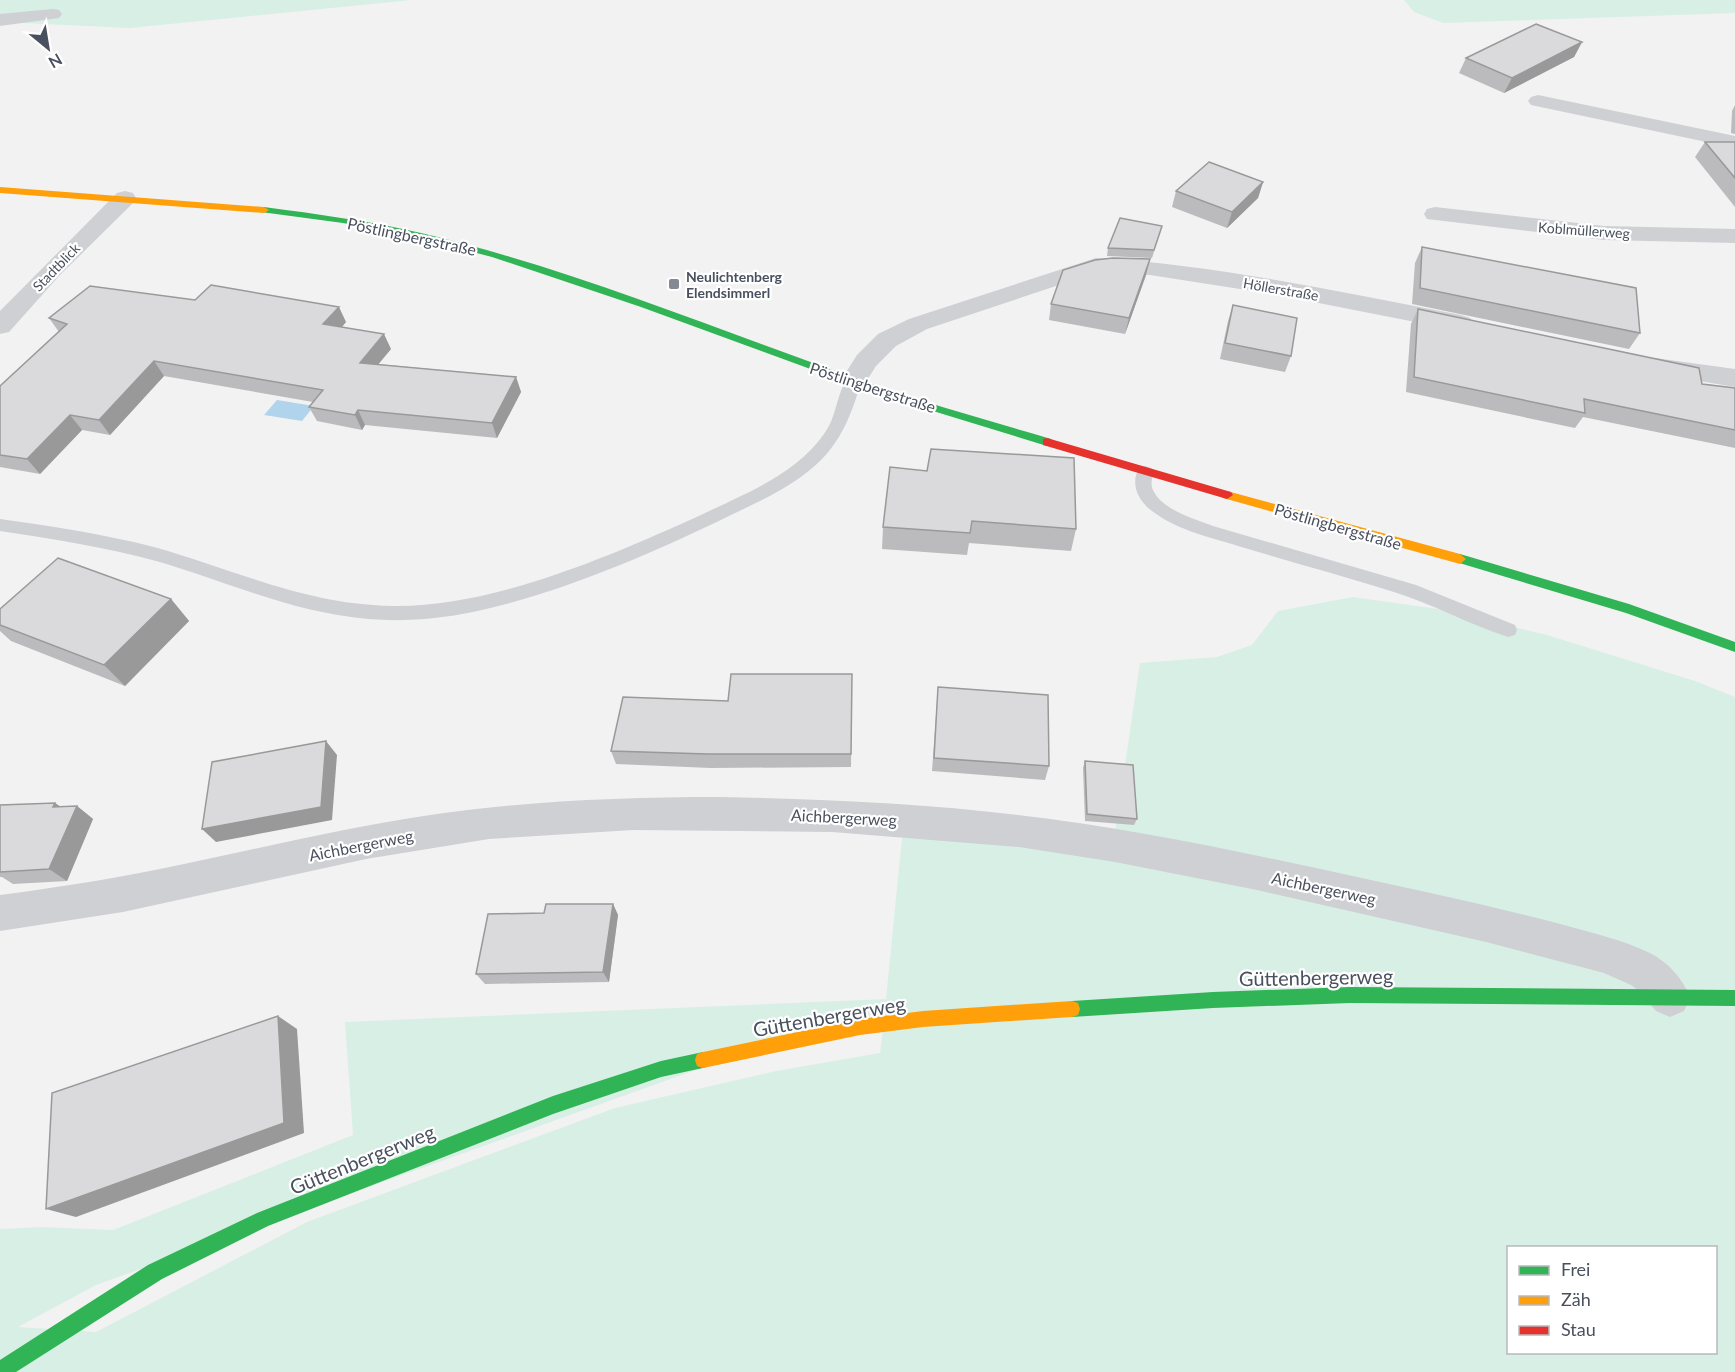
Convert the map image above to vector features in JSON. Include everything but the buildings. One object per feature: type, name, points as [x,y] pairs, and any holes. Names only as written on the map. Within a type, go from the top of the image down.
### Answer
[{"type":"main road","name":"Pöstlingbergstraße","points":[[0,190],[120,203],[286,212],[412,233],[610,291],[853,382],[1145,472],[1522,576],[1629,609],[1735,647]]},
{"type":"main road","name":"Güttenbergerweg","points":[[0,1371],[155,1272],[263,1219],[553,1105],[661,1069],[774,1043],[860,1027],[923,1019],[1213,1000],[1350,994],[1735,998]]},
{"type":"street","points":[[0,20],[53,14]]},
{"type":"street","points":[[1538,101],[1735,142]]},
{"type":"street","name":"Stadtblick","points":[[0,326],[51,271],[120,203]]},
{"type":"street","name":"Koblmüllerweg","points":[[1435,214],[1592,232],[1735,236]]},
{"type":"street","name":"Höllerstraße","points":[[853,382],[866,361],[887,340],[918,324],[1096,265],[1150,268],[1278,288],[1488,329]]},
{"type":"street","points":[[1631,361],[1735,378]]},
{"type":"street","name":"Aichbergerweg","points":[[0,913],[89,902],[394,838],[485,823],[598,814],[799,814],[916,821],[1022,832],[1169,855],[1323,887],[1481,922],[1598,953],[1645,972],[1670,997]]},
{"type":"lane","points":[[0,525],[103,541],[155,554],[280,596],[317,603],[392,613],[458,608],[530,590],[625,554],[702,521],[796,474],[837,430],[848,407],[853,382]]},
{"type":"lane","points":[[1145,472],[1142,478],[1143,488],[1148,497],[1159,508],[1178,518],[1292,556],[1412,591],[1508,630]]},
{"type":"green space","points":[[0,0],[411,0],[130,28],[0,22]]},
{"type":"green space","points":[[1404,0],[1735,0],[1735,13],[1443,23],[1414,12]]},
{"type":"green space","points":[[1353,597],[1438,609],[1547,635],[1695,681],[1735,697],[1735,1372],[0,1372],[0,1229],[42,1227],[113,1230],[353,1135],[345,1022],[886,999],[902,838],[1115,833],[1140,663],[1217,657],[1252,645],[1278,611]],"holes":[[[885,1013],[880,1053],[776,1071],[615,1108],[307,1222],[96,1332],[18,1327],[96,1285],[832,1021]]]},
{"type":"water","points":[[277,400],[314,406],[302,421],[264,415]]},
{"type":"traffic: fast","points":[[264,210],[343,220],[420,235],[495,255],[644,305],[888,394],[1047,442]]},
{"type":"traffic: fast","points":[[1460,559],[1629,609],[1735,647]]},
{"type":"traffic: fast","points":[[1072,1009],[1213,1000],[1350,995],[1735,998]]},
{"type":"traffic: fast","points":[[0,1371],[155,1272],[263,1219],[553,1105],[661,1069],[703,1060]]},
{"type":"traffic: slow","points":[[0,190],[264,210]]},
{"type":"traffic: slow","points":[[1227,495],[1460,559]]},
{"type":"traffic: slow","points":[[703,1060],[860,1027],[923,1019],[1072,1009]]},
{"type":"traffic: jam","points":[[1047,442],[1227,495]]},
{"type":"place","name":"Neulichtenberg Elendsimmerl","points":[[674,284]]}]
